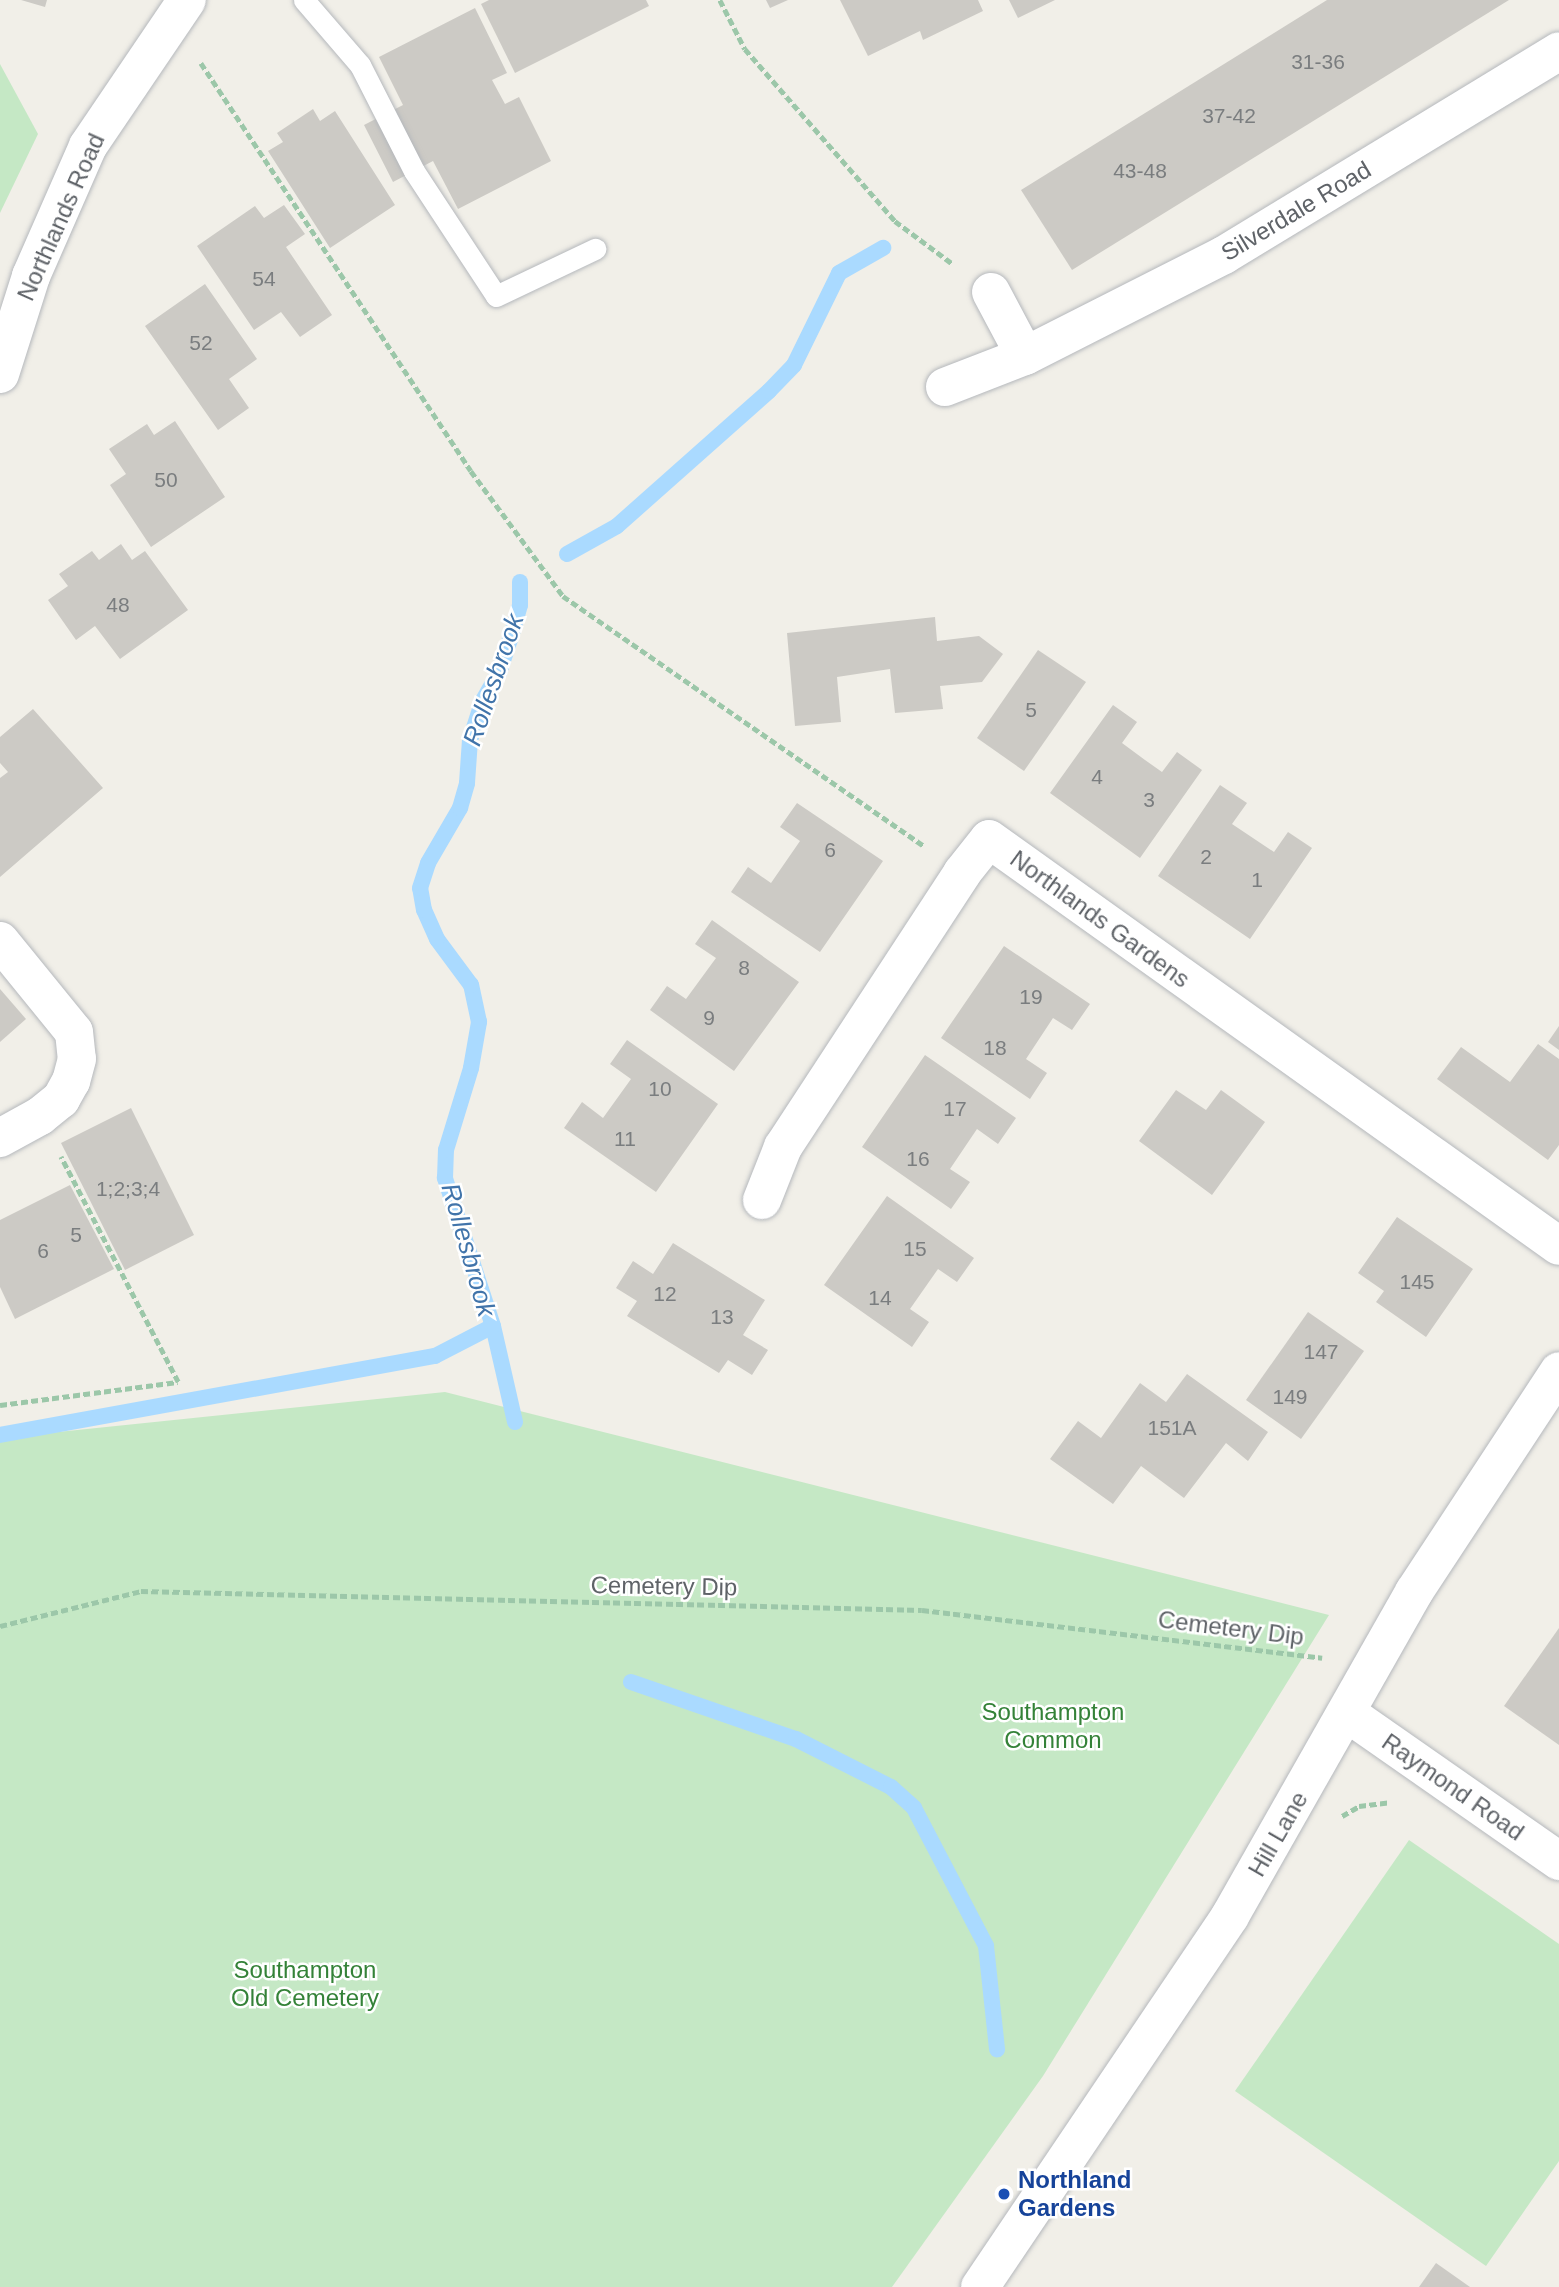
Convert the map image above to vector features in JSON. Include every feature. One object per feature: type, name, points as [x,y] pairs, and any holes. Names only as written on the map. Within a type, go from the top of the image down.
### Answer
[{"type":"street","name":"Northlands Road","points":[[0,374],[6,336],[88,146],[180,9]]},
{"type":"street","name":"Silverdale Road","points":[[945,387],[1026,356],[1224,255],[1559,51]]},
{"type":"street","points":[[991,292],[1026,356]]},
{"type":"street","name":"Northlands Gardens","points":[[762,1200],[783,1147],[962,873],[989,839],[1559,1246]]},
{"type":"street","points":[[0,941],[74,1032],[77,1059],[71,1081],[61,1099],[40,1116],[0,1138]]},
{"type":"street","name":"Hill Lane","points":[[980,2287],[1230,1916],[1414,1592],[1559,1371]]},
{"type":"street","name":"Raymond Road","points":[[1347,1713],[1559,1861]]},
{"type":"lane","points":[[304,0],[360,65],[414,171],[496,296],[595,249]]},
{"type":"path","points":[[720,0],[745,49],[895,221],[991,292]]},
{"type":"path","points":[[180,9],[471,471],[563,596],[962,873]]},
{"type":"path","points":[[0,1405],[178,1382],[40,1116]]},
{"type":"path","name":"Cemetery Dip","points":[[0,1626],[141,1591],[922,1610],[1329,1659]]},
{"type":"path","points":[[1337,1820],[1369,1804],[1401,1803]]},
{"type":"green space","points":[[0,64],[38,134],[0,213]]},
{"type":"green space","points":[[445,1392],[1329,1615],[1043,2076],[892,2287],[0,2287],[0,1438]]},
{"type":"green space","points":[[1409,1840],[1559,1944],[1559,2161],[1486,2266],[1235,2091]]},
{"type":"building","points":[[21,0],[47,0],[45,7]]},
{"type":"building","points":[[489,0],[646,0],[649,6],[515,73],[481,4]]},
{"type":"building","points":[[766,0],[788,0],[770,8]]},
{"type":"building","points":[[840,0],[978,0],[983,11],[923,40],[920,31],[868,56]]},
{"type":"building","points":[[1009,0],[1055,0],[1018,18]]},
{"type":"building","points":[[1327,0],[1509,0],[1072,270],[1021,190]]},
{"type":"building","points":[[475,8],[507,73],[492,80],[505,104],[519,97],[551,161],[458,209],[433,161],[393,182],[364,125],[403,105],[379,57]]},
{"type":"building","points":[[313,109],[320,121],[335,111],[395,205],[330,248],[268,151],[283,142],[277,133]]},
{"type":"building","points":[[284,205],[305,234],[286,247],[332,315],[300,337],[281,312],[254,330],[197,246],[255,206],[264,218]]},
{"type":"building","points":[[205,284],[257,359],[229,379],[249,408],[218,430],[145,326]]},
{"type":"building","points":[[175,421],[225,497],[151,547],[110,485],[126,474],[109,449],[147,424],[154,435]]},
{"type":"building","points":[[121,544],[132,560],[145,551],[188,610],[120,659],[95,626],[76,640],[48,600],[68,586],[59,574],[92,551],[99,560]]},
{"type":"building","points":[[935,617],[937,641],[979,636],[1003,654],[982,682],[940,686],[943,709],[895,713],[890,669],[837,677],[841,722],[795,726],[787,633]]},
{"type":"building","points":[[1038,650],[1086,682],[1024,771],[977,738]]},
{"type":"building","points":[[1113,705],[1137,722],[1122,743],[1145,760],[1162,772],[1177,752],[1202,770],[1140,858],[1050,793]]},
{"type":"building","points":[[33,709],[103,788],[0,877],[0,778],[8,772],[0,763],[0,737]]},
{"type":"building","points":[[1220,785],[1247,803],[1232,824],[1274,852],[1288,832],[1312,848],[1250,939],[1158,876]]},
{"type":"building","points":[[797,803],[883,861],[820,952],[731,892],[748,867],[771,883],[800,841],[780,827]]},
{"type":"building","points":[[712,920],[799,982],[734,1071],[650,1010],[667,986],[686,999],[716,958],[695,944]]},
{"type":"building","points":[[1004,946],[1090,1004],[1072,1030],[1053,1018],[1026,1059],[1047,1073],[1030,1099],[941,1038]]},
{"type":"building","points":[[0,989],[26,1019],[0,1042]]},
{"type":"building","points":[[1559,1026],[1559,1050],[1548,1042]]},
{"type":"building","points":[[627,1040],[718,1104],[656,1192],[564,1128],[582,1102],[603,1118],[631,1079],[610,1064]]},
{"type":"building","points":[[1538,1044],[1559,1059],[1559,1145],[1548,1160],[1437,1079],[1461,1047],[1510,1082]]},
{"type":"building","points":[[925,1055],[1016,1118],[998,1144],[977,1129],[950,1169],[970,1182],[951,1209],[862,1147]]},
{"type":"building","points":[[1176,1090],[1206,1110],[1221,1090],[1265,1122],[1212,1195],[1139,1141]]},
{"type":"building","points":[[131,1108],[194,1235],[125,1270],[61,1143]]},
{"type":"building","points":[[70,1185],[114,1269],[15,1319],[0,1287],[0,1220]]},
{"type":"building","points":[[887,1196],[974,1258],[957,1282],[938,1269],[910,1309],[929,1322],[912,1347],[824,1285]]},
{"type":"building","points":[[1397,1217],[1473,1269],[1426,1337],[1376,1302],[1384,1291],[1358,1273]]},
{"type":"building","points":[[673,1243],[765,1300],[743,1335],[768,1350],[752,1375],[728,1360],[719,1373],[627,1316],[637,1301],[616,1288],[633,1261],[653,1274]]},
{"type":"building","points":[[1308,1312],[1364,1351],[1301,1439],[1246,1400]]},
{"type":"building","points":[[1187,1374],[1268,1432],[1248,1461],[1226,1443],[1184,1498],[1141,1466],[1113,1504],[1050,1459],[1078,1421],[1101,1438],[1140,1383],[1166,1402]]},
{"type":"building","points":[[1559,1628],[1559,1745],[1504,1706]]},
{"type":"building","points":[[1436,2263],[1470,2287],[1419,2287]]},
{"type":"waterway","name":"Rollesbrook","points":[[567,554],[617,526],[769,391],[794,365],[839,273],[883,248]]},
{"type":"waterway","name":"Rollesbrook","points":[[515,1422],[493,1326],[445,1178],[446,1150],[471,1068],[479,1022],[471,985],[437,939],[424,910],[420,888],[428,863],[460,808],[467,783],[470,740],[482,702],[499,673],[510,640],[520,605],[520,582]]},
{"type":"waterway","name":"Rollesbrook","points":[[0,1435],[435,1356],[493,1326]]},
{"type":"waterway","points":[[631,1682],[796,1739],[891,1787],[914,1808],[986,1946],[997,2049]]},
{"type":"place","name":"Northland Gardens","points":[[1004,2194]]},
{"type":"park label","name":"Southampton Common","points":[[1053,1726]]},
{"type":"park label","name":"Southampton Old Cemetery","points":[[305,1984]]}]
